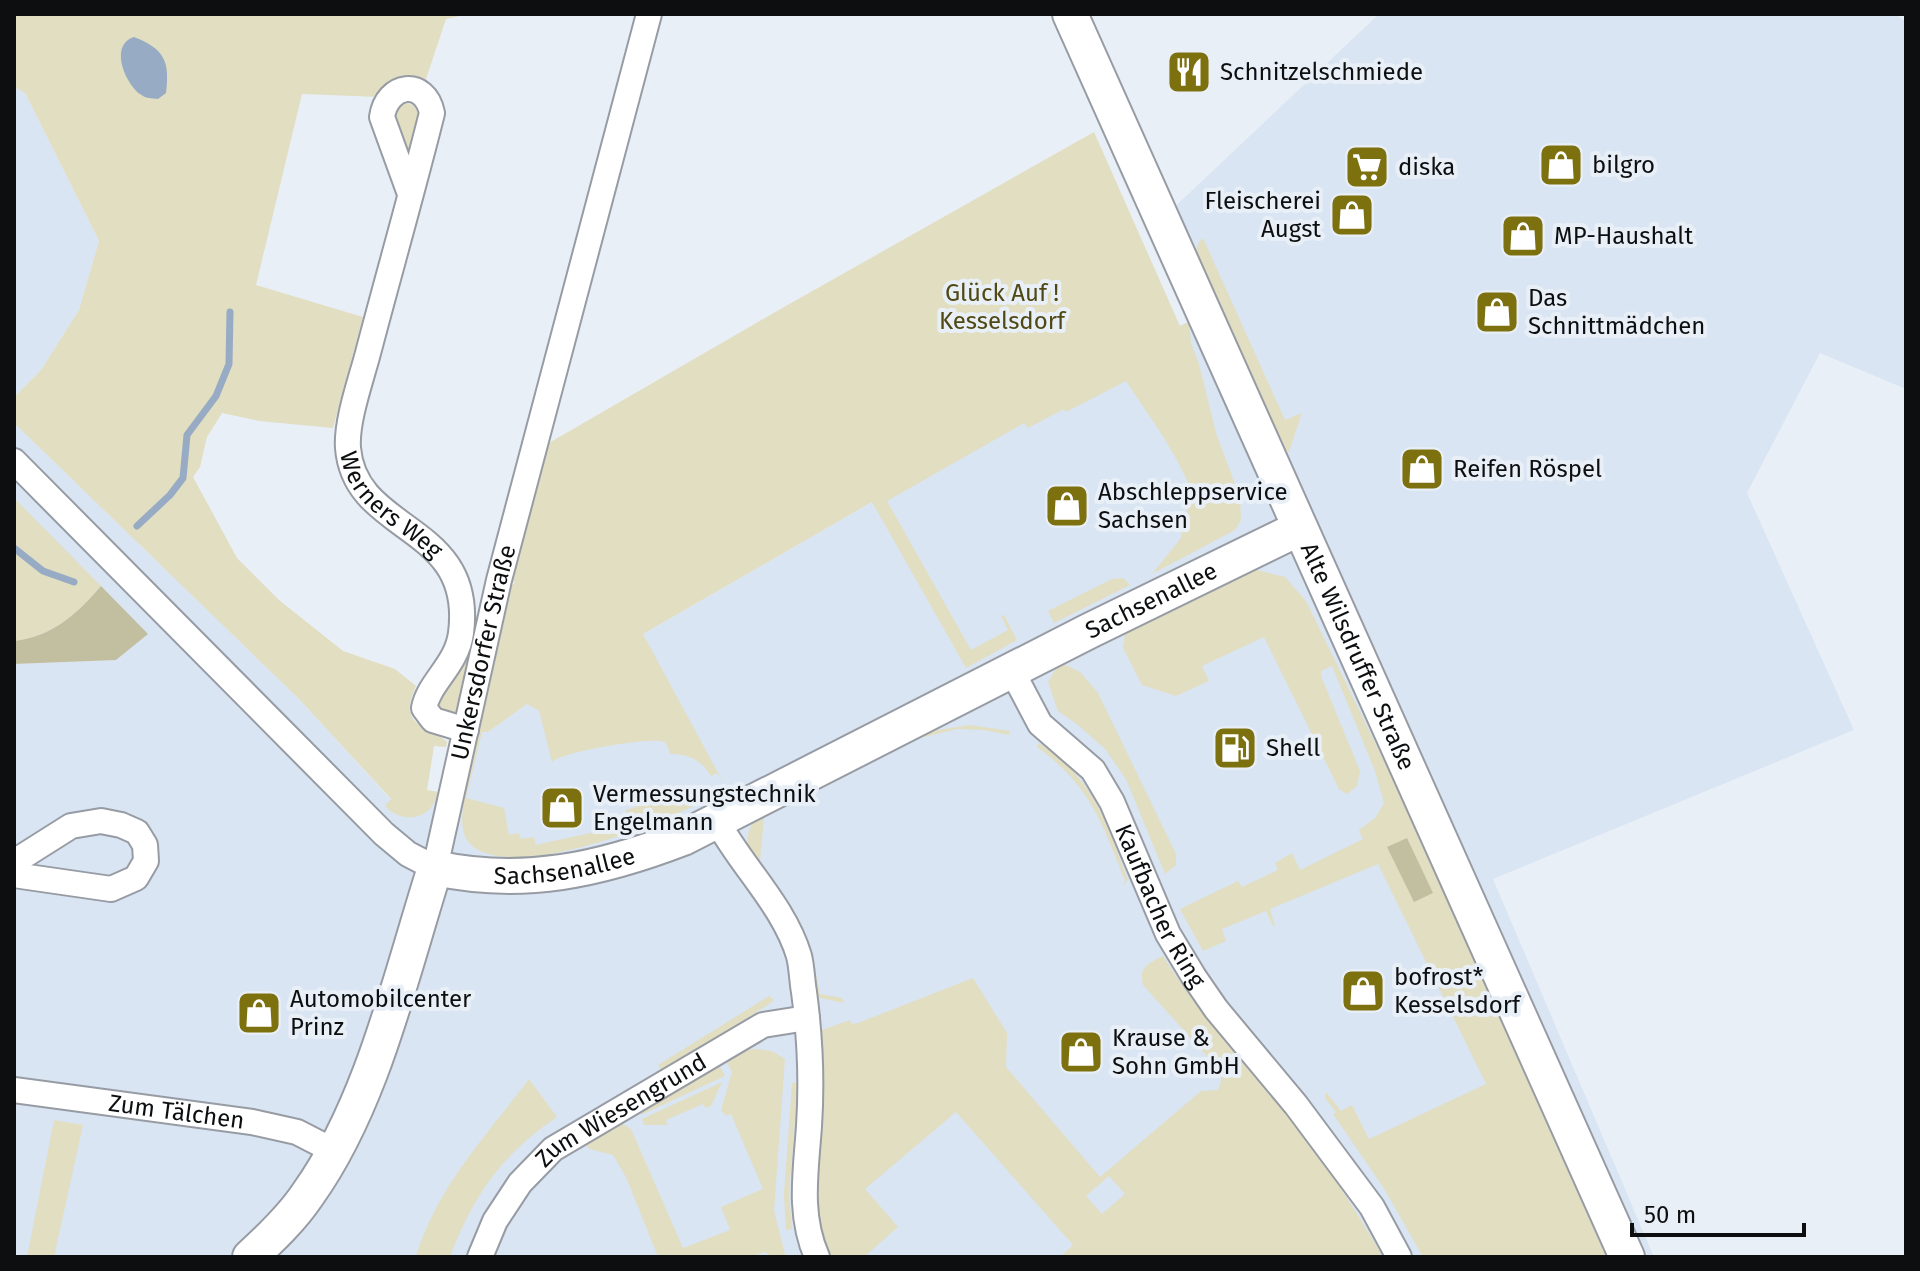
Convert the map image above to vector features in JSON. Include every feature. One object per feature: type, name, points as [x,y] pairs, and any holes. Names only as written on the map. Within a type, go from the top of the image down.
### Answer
[{"type":"street","name":"Unkersdorfer Straße","points":[[250,1257],[274,1235],[308,1195],[334,1151],[362,1091],[435,868],[499,580],[649,14]]},
{"type":"street","name":"Alte Wilsdruffer Straße","points":[[1070,14],[1627,1257]]},
{"type":"street","name":"Werners Weg","points":[[410,194],[348,433],[348,447],[358,482],[368,497],[418,533],[446,560],[453,575],[462,616],[461,636],[448,669],[424,708],[433,720],[466,730]]},
{"type":"street","name":"Sachsenallee","points":[[14,461],[384,834],[408,854],[435,868],[473,877],[552,874],[630,858],[717,821],[1300,528]]},
{"type":"street","name":"Kaufbacher Ring","points":[[1012,671],[1040,724],[1093,770],[1112,802],[1168,934],[1194,977],[1372,1207],[1399,1257]]},
{"type":"street","points":[[14,862],[71,826],[101,821],[137,832],[145,845],[146,861],[136,878],[111,889],[14,875]]},
{"type":"street","points":[[717,821],[730,845],[779,913],[798,956],[811,1072],[803,1198],[810,1240],[817,1257]]},
{"type":"street","name":"Zum Wiesengrund","points":[[480,1257],[495,1221],[511,1196],[553,1149],[763,1025],[807,1018]]},
{"type":"street","name":"Zum Tälchen","points":[[14,1090],[252,1122],[297,1132],[334,1151]]},
{"type":"shaded area","points":[[1379,14],[1895,14],[1906,22],[1906,389],[1820,353],[1747,493],[1854,730],[1493,879],[1654,1257],[14,1257],[14,664],[116,660],[147,634],[14,498],[14,423],[299,699],[393,802],[423,795],[463,803],[482,731],[488,732],[527,704],[643,634],[1212,309],[1167,214]]},
{"type":"shaded area","points":[[14,87],[25,93],[99,241],[79,310],[41,370],[14,397]]},
{"type":"shaded area","points":[[101,586],[148,634],[116,660],[14,664],[14,641],[52,629],[83,605]]},
{"type":"shaded area","points":[[1407,838],[1433,893],[1414,902],[1387,847]]},
{"type":"green space","points":[[14,14],[469,14],[446,19],[424,85],[379,97],[302,94],[256,285],[363,317],[333,428],[259,421],[222,413],[207,437],[200,467],[193,477],[237,558],[279,600],[343,651],[395,669],[416,686],[411,700],[412,717],[416,723],[447,742],[446,747],[434,746],[427,790],[438,792],[430,809],[423,814],[400,816],[385,806],[391,799],[299,699],[14,423],[14,397],[41,370],[79,310],[99,241],[25,93],[14,87]]},
{"type":"green space","points":[[401,102],[413,105],[419,114],[408,152],[393,118],[396,106]]},
{"type":"green space","name":"Glück Auf ! Kesselsdorf","points":[[1094,132],[1180,326],[1189,322],[1191,343],[1216,433],[1240,498],[1241,520],[1235,530],[1152,574],[1181,538],[1184,517],[1193,495],[1171,450],[1126,381],[1028,428],[1024,423],[887,501],[971,650],[1008,630],[1001,616],[1004,615],[1017,640],[966,668],[872,502],[643,634],[723,782],[717,773],[711,776],[699,762],[670,754],[664,742],[656,741],[588,750],[552,762],[539,711],[527,704],[488,732],[482,732],[466,798],[504,808],[509,835],[519,833],[521,839],[534,837],[536,845],[629,827],[626,810],[688,790],[696,792],[701,802],[653,824],[551,854],[519,857],[491,855],[471,845],[463,831],[463,804],[459,802],[509,587],[515,583],[507,574],[542,447]]},
{"type":"green space","points":[[1203,238],[1285,420],[1302,413],[1289,452],[1277,447],[1191,265]]},
{"type":"green space","points":[[14,498],[101,586],[83,605],[52,629],[14,641]]},
{"type":"green space","points":[[1257,570],[1285,577],[1306,601],[1419,833],[1610,1257],[1423,1257],[1383,1187],[1333,1114],[1336,1112],[1325,1098],[1326,1092],[1341,1111],[1352,1105],[1369,1139],[1486,1084],[1378,864],[1270,909],[1275,926],[1266,911],[1222,929],[1226,941],[1203,951],[1180,909],[1238,881],[1242,887],[1278,870],[1275,863],[1292,853],[1300,870],[1363,839],[1359,830],[1375,818],[1384,803],[1375,771],[1332,666],[1321,671],[1321,676],[1360,771],[1357,786],[1347,794],[1339,789],[1264,637],[1202,666],[1209,681],[1176,696],[1142,685],[1123,648],[1128,629],[1240,571]]},
{"type":"green space","points":[[1123,578],[1130,585],[1054,623],[1048,611],[1112,579]]},
{"type":"green space","points":[[469,614],[481,616],[459,713],[434,711]]},
{"type":"green space","points":[[1060,662],[1080,672],[1098,693],[1176,854],[1176,865],[1165,874],[1126,779],[1105,749],[1058,711],[1048,682]]},
{"type":"green space","points":[[970,725],[1010,731],[1009,735],[957,729],[912,740],[764,816],[760,863],[799,924],[820,994],[842,998],[844,1003],[816,997],[747,849],[751,825],[756,818],[925,732]]},
{"type":"green space","points":[[1039,743],[1073,772],[1096,803],[1128,880],[1122,886],[1125,881],[1092,806],[1070,776],[1037,747]]},
{"type":"green space","points":[[1163,956],[1205,1015],[1294,1123],[1347,1198],[1383,1257],[1060,1257],[1073,1245],[956,1112],[865,1189],[898,1227],[864,1257],[826,1257],[813,1214],[819,1031],[850,1020],[851,1024],[858,1023],[973,978],[1007,1033],[1006,1067],[1100,1177],[1201,1091],[1218,1090],[1221,1081],[1221,1072],[1143,985],[1143,970]],"holes":[[[1109,1176],[1125,1194],[1102,1214],[1086,1196]]]},
{"type":"green space","points":[[769,996],[774,1000],[768,1005],[662,1071],[658,1065]]},
{"type":"green space","points":[[742,1050],[772,1051],[785,1059],[774,1211],[784,1257],[771,1257],[765,1252],[750,1257],[658,1257],[626,1177],[613,1155],[590,1149],[584,1144],[620,1122],[631,1129],[683,1248],[730,1230],[721,1207],[763,1189],[731,1114],[726,1116],[721,1110],[732,1072],[725,1059]]},
{"type":"green space","points":[[718,1063],[725,1076],[641,1115],[642,1108]]},
{"type":"green space","points":[[529,1079],[557,1117],[520,1146],[492,1178],[479,1196],[450,1257],[416,1257],[449,1185]]},
{"type":"green space","points":[[722,1082],[711,1106],[705,1108],[703,1104],[666,1120],[668,1125],[644,1125],[642,1119]]},
{"type":"green space","points":[[792,1083],[798,1083],[789,1194],[792,1229],[786,1230],[784,1194]]},
{"type":"green space","points":[[54,1120],[83,1125],[54,1257],[27,1257]]},
{"type":"water","points":[[134,37],[153,46],[166,65],[166,93],[158,99],[140,94],[125,73],[122,48],[126,41]]},
{"type":"waterway","points":[[137,526],[183,478],[187,435],[216,396],[229,364],[230,312]]},
{"type":"waterway","points":[[14,548],[43,571],[74,582]]},
{"type":"place","name":"Schnitzelschmiede","points":[[1189,72]]},
{"type":"place","name":"bilgro","points":[[1561,165]]},
{"type":"place","name":"diska","points":[[1367,167]]},
{"type":"place","name":"Fleischerei Augst","points":[[1352,215]]},
{"type":"place","name":"MP-Haushalt","points":[[1523,236]]},
{"type":"place","name":"Das Schnittmädchen","points":[[1497,312]]},
{"type":"place","name":"Reifen Röspel","points":[[1422,469]]},
{"type":"place","name":"Abschleppservice Sachsen","points":[[1067,506]]},
{"type":"place","name":"Shell","points":[[1235,748]]},
{"type":"place","name":"Vermessungstechnik Engelmann","points":[[562,808]]},
{"type":"place","name":"bofrost* Kesselsdorf","points":[[1363,991]]},
{"type":"place","name":"Automobilcenter Prinz","points":[[259,1013]]},
{"type":"place","name":"Krause & Sohn GmbH","points":[[1081,1052]]}]
